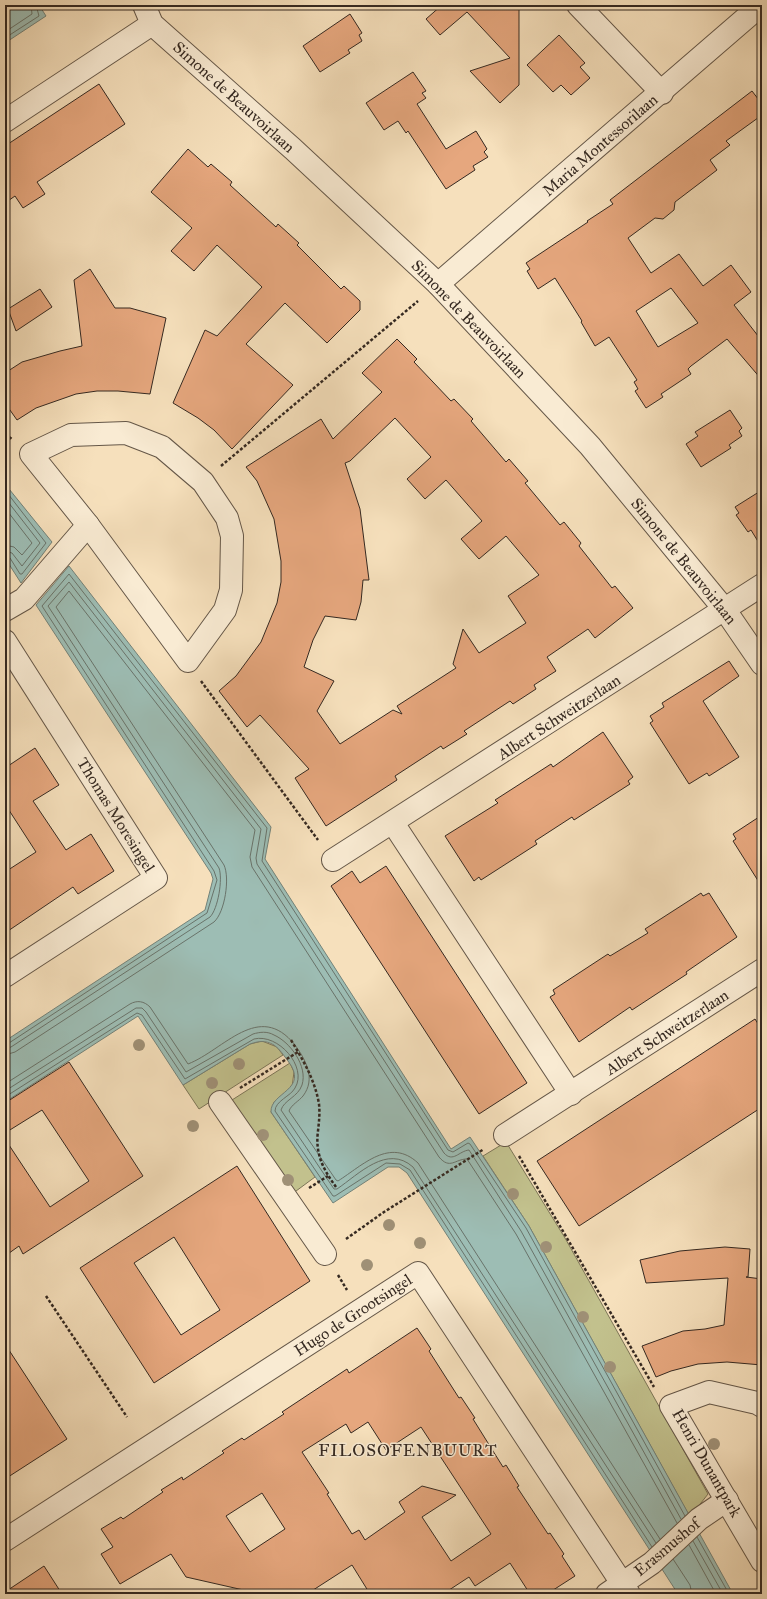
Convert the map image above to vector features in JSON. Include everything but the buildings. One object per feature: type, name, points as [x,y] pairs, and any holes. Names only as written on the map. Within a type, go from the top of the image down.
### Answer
[{"type":"street","points":[[578,5],[662,93]]},
{"type":"street","name":"Maria Montessorilaan","points":[[438,284],[662,93],[761,5]]},
{"type":"street","points":[[5,121],[148,14]]},
{"type":"street","name":"Simone de Beauvoirlaan","points":[[148,14],[438,284],[590,446],[724,610],[762,664]]},
{"type":"street","points":[[126,433],[162,447],[202,482],[226,518],[232,536],[231,590],[225,610],[188,660],[88,525],[31,454],[71,435],[126,433]]},
{"type":"street","points":[[5,610],[24,599],[88,525]]},
{"type":"street","name":"Albert Schweitzerlaan","points":[[332,860],[393,823],[762,585]]},
{"type":"street","name":"Thomas Moresingel","points":[[5,641],[156,878],[5,976]]},
{"type":"street","points":[[393,823],[571,1094]]},
{"type":"street","name":"Albert Schweitzerlaan","points":[[505,1135],[762,970]]},
{"type":"street","points":[[220,1102],[325,1254]]},
{"type":"street","name":"Hugo de Grootsingel","points":[[5,1540],[418,1273],[619,1591]]},
{"type":"street","name":"Henri Dunantpark","points":[[762,1406],[757,1403],[709,1392],[671,1406],[762,1561]]},
{"type":"street","name":"Erasmushof","points":[[619,1591],[700,1519],[727,1500]]},
{"type":"path","points":[[202,482],[438,284]]},
{"type":"path","points":[[188,660],[207,689],[332,860]]},
{"type":"path","points":[[291,1040],[311,1074],[316,1090],[320,1115],[316,1146],[319,1159],[336,1187]]},
{"type":"path","points":[[267,1071],[298,1052]]},
{"type":"path","points":[[384,1212],[505,1135],[583,1263],[658,1394],[671,1406]]},
{"type":"path","points":[[315,1184],[328,1176]]},
{"type":"path","points":[[46,1296],[127,1418]]},
{"type":"shaded area","points":[[262,1041],[277,1047],[283,1055],[199,1109],[183,1085],[250,1044]]},
{"type":"shaded area","points":[[290,1063],[294,1072],[292,1087],[274,1102],[271,1112],[315,1177],[292,1194],[232,1100]]},
{"type":"shaded area","points":[[506,1142],[565,1238],[708,1494],[690,1517],[529,1226],[483,1156]]},
{"type":"water","points":[[5,5],[39,5],[46,16],[5,43]]},
{"type":"water","points":[[5,484],[52,542],[21,583],[5,558]]},
{"type":"water","points":[[69,566],[271,827],[265,859],[451,1149],[470,1137],[529,1226],[733,1594],[678,1594],[407,1173],[399,1167],[388,1167],[333,1203],[271,1112],[272,1105],[292,1085],[294,1078],[294,1071],[288,1061],[274,1045],[268,1042],[256,1042],[250,1044],[183,1085],[138,1016],[5,1102],[5,1041],[205,910],[213,879],[211,873],[36,605]]},
{"type":"district","name":"FILOSOFENBUURT","points":[[408,1450]]}]
